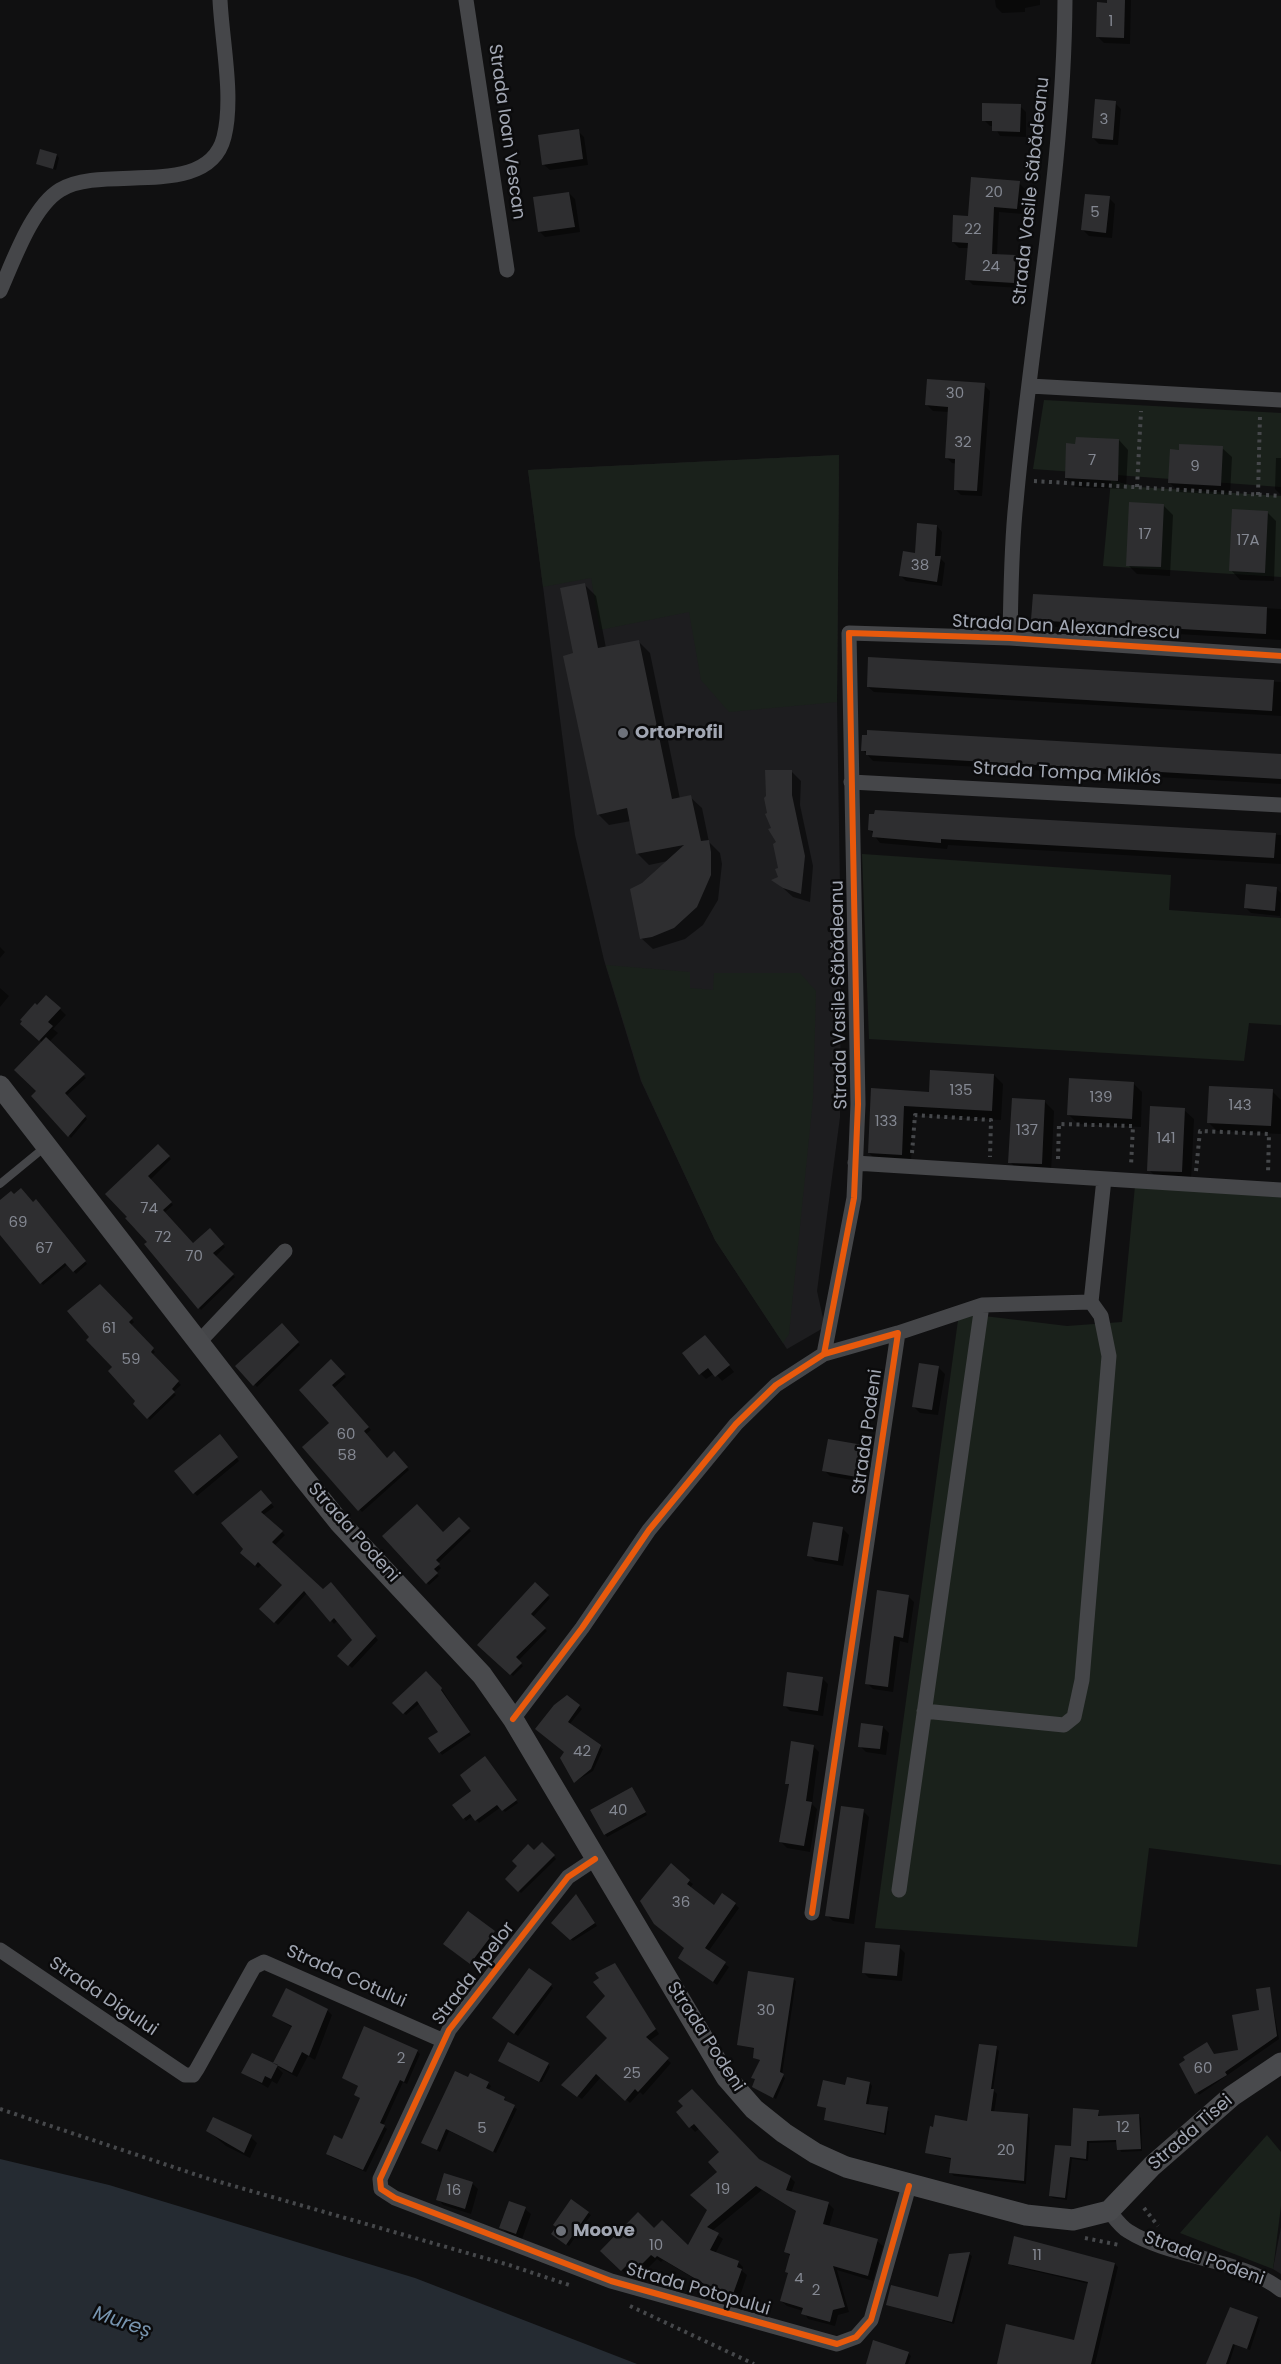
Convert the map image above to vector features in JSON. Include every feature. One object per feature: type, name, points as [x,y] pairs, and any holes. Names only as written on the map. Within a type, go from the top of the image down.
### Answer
[{"type":"main road","name":"Strada Podeni","points":[[0,1086],[339,1522],[482,1675],[513,1719],[726,2077],[754,2109],[815,2153],[846,2167],[909,2186],[1026,2215],[1053,2219],[1083,2219],[1108,2211]]},
{"type":"main road","name":"Strada Tisei","points":[[1108,2211],[1152,2166],[1232,2096],[1281,2063]]},
{"type":"street","points":[[0,291],[39,211],[58,190],[83,179],[162,177],[193,171],[212,158],[224,140],[228,116],[220,0]]},
{"type":"street","name":"Strada Ioan Vescan","points":[[466,0],[507,270]]},
{"type":"street","name":"Strada Vasile Săbădeanu","points":[[1010,638],[1013,529],[1055,187],[1065,71],[1065,0]]},
{"type":"street","points":[[1030,386],[1281,400]]},
{"type":"street","name":"Strada Vasile Săbădeanu","points":[[824,1354],[854,1198],[858,1104],[849,633]]},
{"type":"street","name":"Strada Dan Alexandrescu","points":[[849,633],[1010,638],[1281,656]]},
{"type":"street","name":"Strada Tompa Miklós","points":[[851,782],[1281,805]]},
{"type":"street","points":[[855,1163],[1274,1187]]},
{"type":"street","points":[[924,1711],[1064,1725],[1074,1717],[1082,1680],[1109,1356],[1101,1316],[1091,1302],[1104,1179]]},
{"type":"street","points":[[199,1342],[285,1251]]},
{"type":"street","points":[[898,1333],[982,1305],[1091,1302]]},
{"type":"street","points":[[899,1890],[982,1305]]},
{"type":"street","name":"Strada Podeni","points":[[513,1719],[582,1628],[650,1530],[736,1424],[776,1385],[824,1354],[898,1333],[812,1913]]},
{"type":"street","name":"Strada Apelor","points":[[384,2192],[380,2180],[444,2041],[462,2011],[568,1877],[595,1859]]},
{"type":"street","name":"Strada Digului","points":[[0,1950],[185,2075]]},
{"type":"street","name":"Strada Cotului","points":[[185,2075],[192,2075],[197,2069],[254,1967],[264,1962],[444,2041]]},
{"type":"street","name":"Strada Potopului","points":[[384,2192],[611,2281],[837,2344],[856,2337],[871,2320],[909,2186]]},
{"type":"street","name":"Strada Podeni","points":[[1108,2211],[1127,2231],[1244,2272],[1274,2284],[1281,2290]]},
{"type":"lane","points":[[0,1184],[47,1146]]},
{"type":"path","points":[[1258,495],[1260,409]]},
{"type":"path","points":[[1137,487],[1141,411]]},
{"type":"path","points":[[1018,481],[1281,496]]},
{"type":"path","points":[[911,1162],[915,1115],[991,1120],[989,1168]]},
{"type":"path","points":[[1058,1162],[1059,1124],[1132,1126],[1131,1177]]},
{"type":"path","points":[[1196,1180],[1200,1131],[1269,1134],[1274,1187]]},
{"type":"path","points":[[0,2109],[206,2178],[509,2265],[584,2290]]},
{"type":"path","points":[[626,2304],[754,2364]]},
{"type":"shaded area","points":[[1044,400],[1281,413],[1281,487],[1033,469]]},
{"type":"shaded area","name":"OrtoProfil","points":[[839,455],[837,702],[841,951],[840,1117],[817,1291],[825,1327],[787,1349],[715,1240],[641,1081],[604,960],[575,835],[528,470]]},
{"type":"shaded area","points":[[839,455],[837,702],[729,712],[701,680],[689,612],[600,630],[591,578],[543,587],[528,470]]},
{"type":"shaded area","points":[[1111,480],[1137,487],[1281,496],[1281,577],[1103,566]]},
{"type":"shaded area","points":[[862,854],[1171,875],[1169,910],[1281,918],[1281,1025],[1249,1023],[1244,1061],[869,1039]]},
{"type":"shaded area","points":[[606,965],[690,972],[690,988],[713,990],[714,973],[800,973],[816,991],[813,1099],[789,1334],[783,1343],[715,1240],[642,1082]]},
{"type":"shaded area","points":[[1135,1186],[1281,1195],[1281,1865],[1149,1848],[1137,1947],[875,1928],[959,1313],[1067,1326],[1122,1322]]},
{"type":"shaded area","points":[[1267,2135],[1281,2152],[1281,2206],[1273,2269],[1180,2233]]},
{"type":"shaded area","points":[[1281,2227],[1281,2274],[1273,2269]]},
{"type":"water","name":"Mureș","points":[[0,2159],[109,2185],[415,2278],[637,2364],[0,2364]]},
{"type":"building","points":[[1107,0],[1125,0],[1124,38],[1096,37],[1097,2],[1107,3]]},
{"type":"building","points":[[1095,99],[1116,101],[1113,140],[1092,138]]},
{"type":"building","points":[[982,103],[1021,104],[1020,132],[992,131],[992,121],[982,121]]},
{"type":"building","points":[[579,129],[583,159],[542,165],[538,135]]},
{"type":"building","points":[[40,149],[57,154],[53,169],[36,164]]},
{"type":"building","points":[[971,177],[1020,181],[1017,209],[994,207],[992,254],[1016,255],[1014,283],[965,280],[968,243],[952,242],[953,215],[968,216]]},
{"type":"building","points":[[569,192],[575,227],[538,232],[533,197]]},
{"type":"building","points":[[1085,194],[1110,196],[1106,233],[1081,230]]},
{"type":"building","points":[[927,379],[985,383],[977,491],[954,490],[955,459],[945,458],[948,407],[925,405]]},
{"type":"building","points":[[1076,437],[1119,439],[1118,481],[1065,478],[1066,443],[1075,444]]},
{"type":"building","points":[[1179,444],[1223,446],[1221,486],[1168,483],[1170,449],[1179,450]]},
{"type":"building","points":[[1129,502],[1164,504],[1161,567],[1126,566]]},
{"type":"building","points":[[1232,509],[1268,511],[1265,573],[1229,571]]},
{"type":"building","points":[[917,523],[937,525],[935,556],[941,556],[937,582],[899,576],[903,551],[915,553]]},
{"type":"building","points":[[585,583],[598,648],[639,640],[672,799],[691,795],[701,841],[709,840],[711,875],[697,907],[674,928],[652,937],[640,939],[630,889],[642,883],[684,845],[636,854],[627,808],[597,815],[563,656],[573,653],[560,588]]},
{"type":"building","points":[[1033,594],[1267,607],[1266,634],[1031,620]]},
{"type":"building","points":[[868,657],[1274,680],[1272,711],[867,687]]},
{"type":"building","points":[[867,730],[1281,754],[1281,779],[866,755],[866,751],[861,751],[862,735],[867,735]]},
{"type":"building","points":[[765,770],[792,770],[792,795],[805,856],[801,894],[783,888],[771,880],[778,877],[775,869],[778,868],[773,844],[776,842],[768,829],[771,828],[765,814],[767,813],[764,798],[766,796]]},
{"type":"building","points":[[875,810],[1276,833],[1274,858],[941,839],[941,843],[872,837],[873,831],[868,830],[869,814],[874,814]]},
{"type":"building","points":[[1246,884],[1277,887],[1275,911],[1244,908]]},
{"type":"building","points":[[46,995],[61,1008],[48,1022],[53,1026],[39,1041],[20,1024],[22,1021],[20,1020],[35,1003],[37,1005]]},
{"type":"building","points":[[46,1037],[85,1074],[65,1093],[86,1116],[68,1137],[31,1096],[36,1091],[14,1070]]},
{"type":"building","points":[[930,1070],[994,1074],[992,1111],[904,1106],[902,1155],[868,1153],[871,1088],[929,1092]]},
{"type":"building","points":[[1069,1078],[1134,1082],[1132,1119],[1067,1115]]},
{"type":"building","points":[[1209,1086],[1273,1089],[1271,1126],[1207,1123]]},
{"type":"building","points":[[1012,1098],[1045,1100],[1042,1164],[1008,1163]]},
{"type":"building","points":[[1150,1106],[1185,1108],[1182,1172],[1147,1171]]},
{"type":"building","points":[[158,1144],[170,1156],[148,1176],[172,1202],[163,1210],[193,1243],[210,1228],[224,1244],[213,1253],[234,1274],[198,1309],[144,1244],[147,1242],[125,1218],[127,1217],[105,1194]]},
{"type":"building","points":[[21,1188],[33,1202],[36,1199],[86,1261],[73,1272],[65,1263],[40,1284],[0,1235],[0,1200],[11,1191],[14,1194]]},
{"type":"building","points":[[100,1284],[133,1318],[129,1322],[154,1348],[151,1352],[179,1381],[172,1389],[175,1392],[147,1419],[133,1404],[135,1401],[108,1371],[112,1367],[86,1340],[89,1337],[67,1311]]},
{"type":"building","points":[[282,1323],[299,1342],[253,1386],[235,1366]]},
{"type":"building","points":[[705,1335],[730,1365],[715,1377],[708,1368],[699,1375],[682,1353]]},
{"type":"building","points":[[331,1359],[345,1374],[332,1385],[369,1427],[364,1431],[387,1458],[394,1451],[408,1467],[358,1511],[302,1447],[329,1423],[299,1390]]},
{"type":"building","points":[[919,1363],[939,1366],[932,1410],[912,1407]]},
{"type":"building","points":[[220,1434],[238,1457],[193,1494],[174,1471]]},
{"type":"building","points":[[828,1439],[863,1445],[857,1477],[822,1471]]},
{"type":"building","points":[[261,1490],[272,1503],[261,1512],[283,1531],[272,1542],[323,1589],[331,1582],[376,1636],[348,1666],[337,1656],[352,1640],[334,1618],[330,1622],[304,1591],[274,1623],[259,1609],[282,1585],[258,1562],[255,1566],[240,1553],[243,1549],[221,1523]]},
{"type":"building","points":[[417,1504],[443,1532],[459,1517],[470,1528],[436,1560],[440,1564],[434,1569],[438,1573],[426,1584],[382,1536]]},
{"type":"building","points":[[813,1522],[843,1527],[838,1561],[807,1556]]},
{"type":"building","points":[[535,1582],[549,1595],[531,1614],[546,1628],[516,1657],[522,1663],[510,1675],[477,1645]]},
{"type":"building","points":[[877,1590],[909,1595],[903,1638],[894,1636],[888,1687],[865,1684]]},
{"type":"building","points":[[426,1671],[442,1688],[441,1690],[470,1732],[439,1753],[428,1738],[438,1732],[417,1701],[403,1714],[392,1703]]},
{"type":"building","points":[[787,1672],[823,1677],[818,1711],[783,1706]]},
{"type":"building","points":[[567,1695],[580,1705],[568,1722],[601,1745],[591,1769],[574,1783],[560,1758],[564,1752],[535,1729],[554,1705]]},
{"type":"building","points":[[861,1723],[883,1726],[880,1749],[858,1747]]},
{"type":"building","points":[[791,1741],[814,1745],[806,1801],[812,1802],[804,1846],[779,1842],[789,1784],[785,1784]]},
{"type":"building","points":[[485,1756],[517,1800],[502,1811],[497,1805],[475,1821],[470,1814],[463,1819],[452,1805],[471,1791],[460,1775]]},
{"type":"building","points":[[632,1787],[646,1812],[604,1835],[590,1810]]},
{"type":"building","points":[[841,1806],[864,1809],[849,1919],[825,1916]]},
{"type":"building","points":[[542,1842],[555,1855],[518,1892],[505,1879],[517,1866],[512,1861],[528,1844],[534,1850]]},
{"type":"building","points":[[671,1863],[690,1880],[687,1884],[714,1905],[722,1893],[736,1903],[705,1948],[726,1962],[713,1982],[678,1958],[684,1948],[654,1924],[640,1901]]},
{"type":"building","points":[[576,1894],[595,1923],[570,1940],[551,1923]]},
{"type":"building","points":[[468,1911],[495,1931],[470,1964],[443,1944]]},
{"type":"building","points":[[865,1942],[900,1945],[897,1976],[862,1973]]},
{"type":"building","points":[[615,1963],[656,2029],[646,2037],[669,2058],[638,2092],[635,2089],[625,2101],[596,2074],[577,2097],[561,2085],[607,2038],[586,2017],[605,1996],[593,1982],[599,1978],[595,1973]]},
{"type":"building","points":[[529,1968],[552,1984],[514,2034],[492,2018]]},
{"type":"building","points":[[748,1971],[794,1978],[780,2072],[784,2074],[773,2098],[752,2087],[755,2079],[751,2078],[760,2060],[753,2058],[754,2048],[737,2045]]},
{"type":"building","points":[[1270,1987],[1277,2036],[1225,2072],[1227,2075],[1195,2094],[1179,2064],[1185,2060],[1183,2057],[1207,2042],[1214,2054],[1238,2050],[1232,2015],[1259,2010],[1256,1989]]},
{"type":"building","points":[[286,1988],[328,2009],[309,2056],[302,2052],[292,2073],[273,2063],[292,2026],[272,2016]]},
{"type":"building","points":[[364,2026],[418,2050],[404,2082],[400,2080],[380,2123],[385,2125],[363,2170],[326,2154],[334,2135],[342,2139],[360,2098],[354,2095],[358,2086],[342,2078]]},
{"type":"building","points":[[508,2042],[549,2063],[539,2082],[498,2061]]},
{"type":"building","points":[[979,2044],[997,2046],[991,2089],[994,2089],[991,2111],[1028,2114],[1024,2181],[949,2173],[951,2158],[925,2153],[930,2126],[933,2127],[935,2115],[967,2121]]},
{"type":"building","points":[[252,2053],[278,2065],[271,2079],[265,2076],[262,2083],[241,2073]]},
{"type":"building","points":[[455,2071],[468,2077],[470,2073],[489,2082],[486,2088],[505,2097],[504,2100],[515,2105],[493,2152],[446,2129],[437,2150],[421,2143]]},
{"type":"building","points":[[847,2077],[870,2082],[866,2104],[888,2107],[884,2133],[824,2120],[826,2108],[817,2106],[823,2080],[845,2085]]},
{"type":"building","points":[[692,2089],[759,2159],[791,2176],[786,2190],[829,2202],[823,2224],[878,2239],[868,2276],[833,2266],[845,2307],[833,2310],[830,2322],[801,2314],[803,2308],[780,2301],[788,2273],[785,2272],[790,2254],[784,2252],[796,2211],[756,2186],[707,2227],[719,2233],[710,2250],[739,2261],[737,2267],[742,2269],[733,2294],[706,2285],[657,2256],[655,2258],[651,2255],[639,2267],[632,2260],[621,2271],[600,2251],[638,2212],[654,2228],[662,2220],[688,2245],[707,2210],[690,2195],[717,2172],[708,2162],[719,2152],[694,2124],[689,2128],[676,2112],[683,2106],[678,2101]]},
{"type":"building","points":[[1073,2108],[1099,2110],[1098,2116],[1139,2114],[1141,2149],[1117,2150],[1116,2140],[1087,2141],[1086,2159],[1070,2157],[1065,2198],[1049,2196],[1055,2145],[1071,2146]]},
{"type":"building","points":[[213,2117],[252,2135],[244,2153],[206,2131]]},
{"type":"building","points":[[444,2173],[473,2182],[465,2209],[436,2200]]},
{"type":"building","points":[[571,2199],[589,2212],[566,2245],[551,2234],[556,2227],[553,2225]]},
{"type":"building","points":[[509,2201],[526,2207],[516,2234],[499,2228]]},
{"type":"building","points":[[1014,2236],[1115,2263],[1091,2364],[997,2364],[1006,2324],[1074,2340],[1088,2282],[1008,2264]]},
{"type":"building","points":[[970,2252],[952,2322],[886,2305],[891,2285],[938,2297],[949,2254]]},
{"type":"building","points":[[1230,2307],[1258,2317],[1247,2349],[1233,2344],[1226,2364],[1206,2364]]},
{"type":"building","points":[[873,2340],[909,2352],[905,2364],[866,2364]]},
{"type":"cycle path","points":[[824,1354],[854,1198],[858,1104],[849,633],[1010,638],[1281,656]]},
{"type":"cycle path","points":[[513,1719],[582,1628],[649,1530],[736,1424],[776,1385],[824,1354],[898,1333],[812,1913]]},
{"type":"cycle path","points":[[595,1859],[568,1877],[449,2030],[380,2179],[381,2189],[395,2198],[611,2281],[837,2344],[856,2337],[871,2320],[909,2186]]},
{"type":"place","name":"OrtoProfil","points":[[623,733]]},
{"type":"place","name":"Moove","points":[[561,2231]]}]
